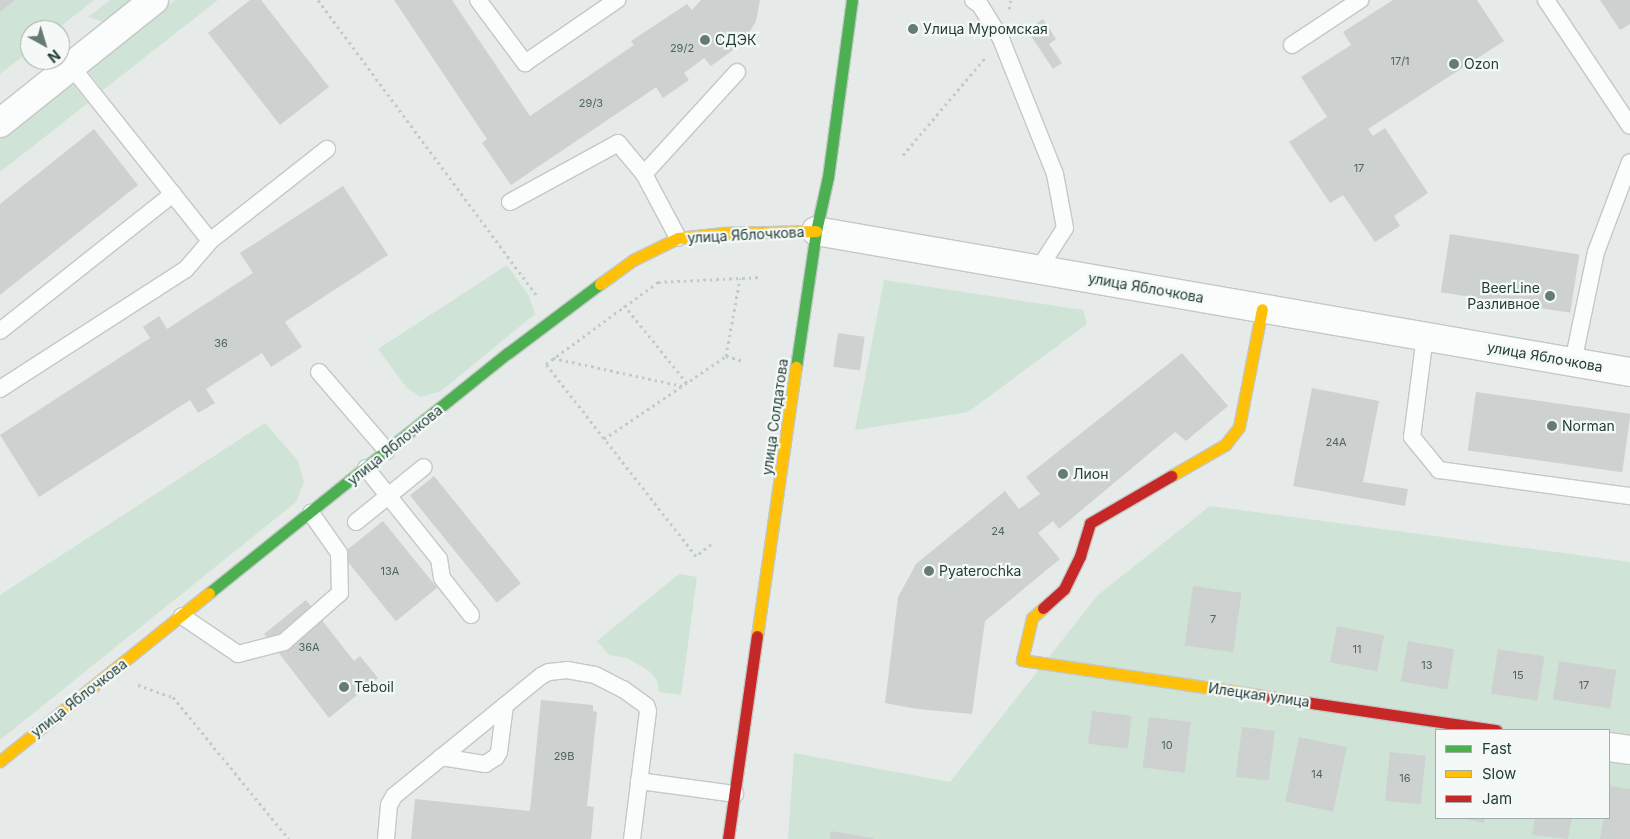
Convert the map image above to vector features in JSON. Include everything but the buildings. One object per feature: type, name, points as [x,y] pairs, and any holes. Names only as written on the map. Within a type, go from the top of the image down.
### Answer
[{"type":"street","points":[[0,122],[154,0]]},
{"type":"street","name":"улица Солдатова","points":[[728,839],[816,231],[828,177],[852,0]]},
{"type":"street","name":"улица Яблочкова","points":[[0,760],[311,513],[508,353],[632,260],[678,238],[724,233],[816,231],[1630,372]]},
{"type":"street","name":"Илецкая улица","points":[[1262,308],[1239,427],[1225,445],[1090,523],[1080,556],[1064,589],[1032,618],[1022,660],[1489,729]]},
{"type":"street","points":[[1610,747],[1630,750]]},
{"type":"lane","points":[[478,0],[525,62],[617,0]]},
{"type":"lane","points":[[973,0],[980,5],[1001,39],[1056,174],[1065,228],[1038,270]]},
{"type":"lane","points":[[1292,45],[1360,0]]},
{"type":"lane","points":[[1546,0],[1630,126]]},
{"type":"lane","points":[[71,66],[210,241]]},
{"type":"lane","points":[[644,174],[737,72]]},
{"type":"lane","points":[[510,202],[618,143],[644,174],[678,238]]},
{"type":"lane","points":[[0,389],[186,269],[210,241],[326,149]]},
{"type":"lane","points":[[1573,362],[1596,252],[1630,162]]},
{"type":"lane","points":[[0,331],[173,194]]},
{"type":"lane","points":[[1425,336],[1412,437],[1439,470],[1630,496]]},
{"type":"lane","points":[[319,372],[387,451]]},
{"type":"lane","points":[[356,522],[424,467]]},
{"type":"lane","points":[[366,468],[439,559],[442,578],[471,615]]},
{"type":"lane","points":[[182,616],[238,654],[284,642],[340,593],[339,553],[311,513]]},
{"type":"lane","points":[[386,839],[391,800],[540,676],[549,672],[567,670],[595,675],[623,689],[643,702],[648,711],[632,839]]},
{"type":"lane","points":[[442,757],[486,764],[496,757],[499,752],[505,705]]},
{"type":"lane","points":[[639,781],[734,794]]},
{"type":"path","points":[[318,0],[536,295]]},
{"type":"path","points":[[903,155],[1001,39],[1011,0]]},
{"type":"path","points":[[711,544],[696,556],[546,364],[624,305],[658,282],[762,277]]},
{"type":"path","points":[[604,439],[726,356],[740,278]]},
{"type":"path","points":[[624,305],[687,383]]},
{"type":"path","points":[[726,356],[744,361]]},
{"type":"path","points":[[553,358],[682,386]]},
{"type":"path","points":[[110,674],[173,697],[289,839]]},
{"type":"green space","points":[[0,0],[94,0],[69,20],[20,20],[20,59],[0,74]]},
{"type":"green space","points":[[110,0],[132,0],[104,22],[88,17]]},
{"type":"green space","points":[[175,0],[218,0],[103,90],[87,70]]},
{"type":"green space","points":[[72,83],[88,103],[0,172],[0,140]]},
{"type":"green space","points":[[507,265],[529,296],[535,314],[441,391],[421,397],[407,388],[378,349]]},
{"type":"green space","points":[[884,280],[1083,310],[1087,324],[968,412],[855,430]]},
{"type":"green space","points":[[265,423],[298,461],[304,482],[296,502],[0,740],[0,595]]},
{"type":"green space","points":[[1210,506],[1630,562],[1630,839],[788,839],[794,753],[950,782],[1098,595]]},
{"type":"green space","points":[[679,574],[697,577],[681,695],[659,692],[657,680],[649,671],[627,658],[609,655],[597,641]]},
{"type":"traffic: fast","points":[[796,367],[816,231],[828,177],[852,0]]},
{"type":"traffic: fast","points":[[209,593],[508,353],[600,284]]},
{"type":"traffic: slow","points":[[600,284],[633,260],[678,238],[724,233],[816,231]]},
{"type":"traffic: slow","points":[[1171,476],[1225,445],[1239,427],[1262,309]]},
{"type":"traffic: slow","points":[[757,636],[796,367]]},
{"type":"traffic: slow","points":[[0,761],[209,593]]},
{"type":"traffic: slow","points":[[1043,608],[1032,618],[1022,660],[1251,694]]},
{"type":"traffic: jam","points":[[1043,608],[1064,589],[1080,556],[1090,523],[1171,476]]},
{"type":"traffic: jam","points":[[728,839],[757,636]]},
{"type":"traffic: jam","points":[[1251,694],[1489,729]]},
{"type":"place","name":"Улица Муромская","points":[[913,29]]},
{"type":"place","name":"СДЭК","points":[[705,40]]},
{"type":"place","name":"Ozon","points":[[1454,64]]},
{"type":"place","name":"BeerLine Разливное","points":[[1550,296]]},
{"type":"place","name":"Norman","points":[[1552,426]]},
{"type":"place","name":"Лион","points":[[1063,474]]},
{"type":"place","name":"Pyaterochka","points":[[929,571]]},
{"type":"place","name":"Teboil","points":[[344,687]]}]
